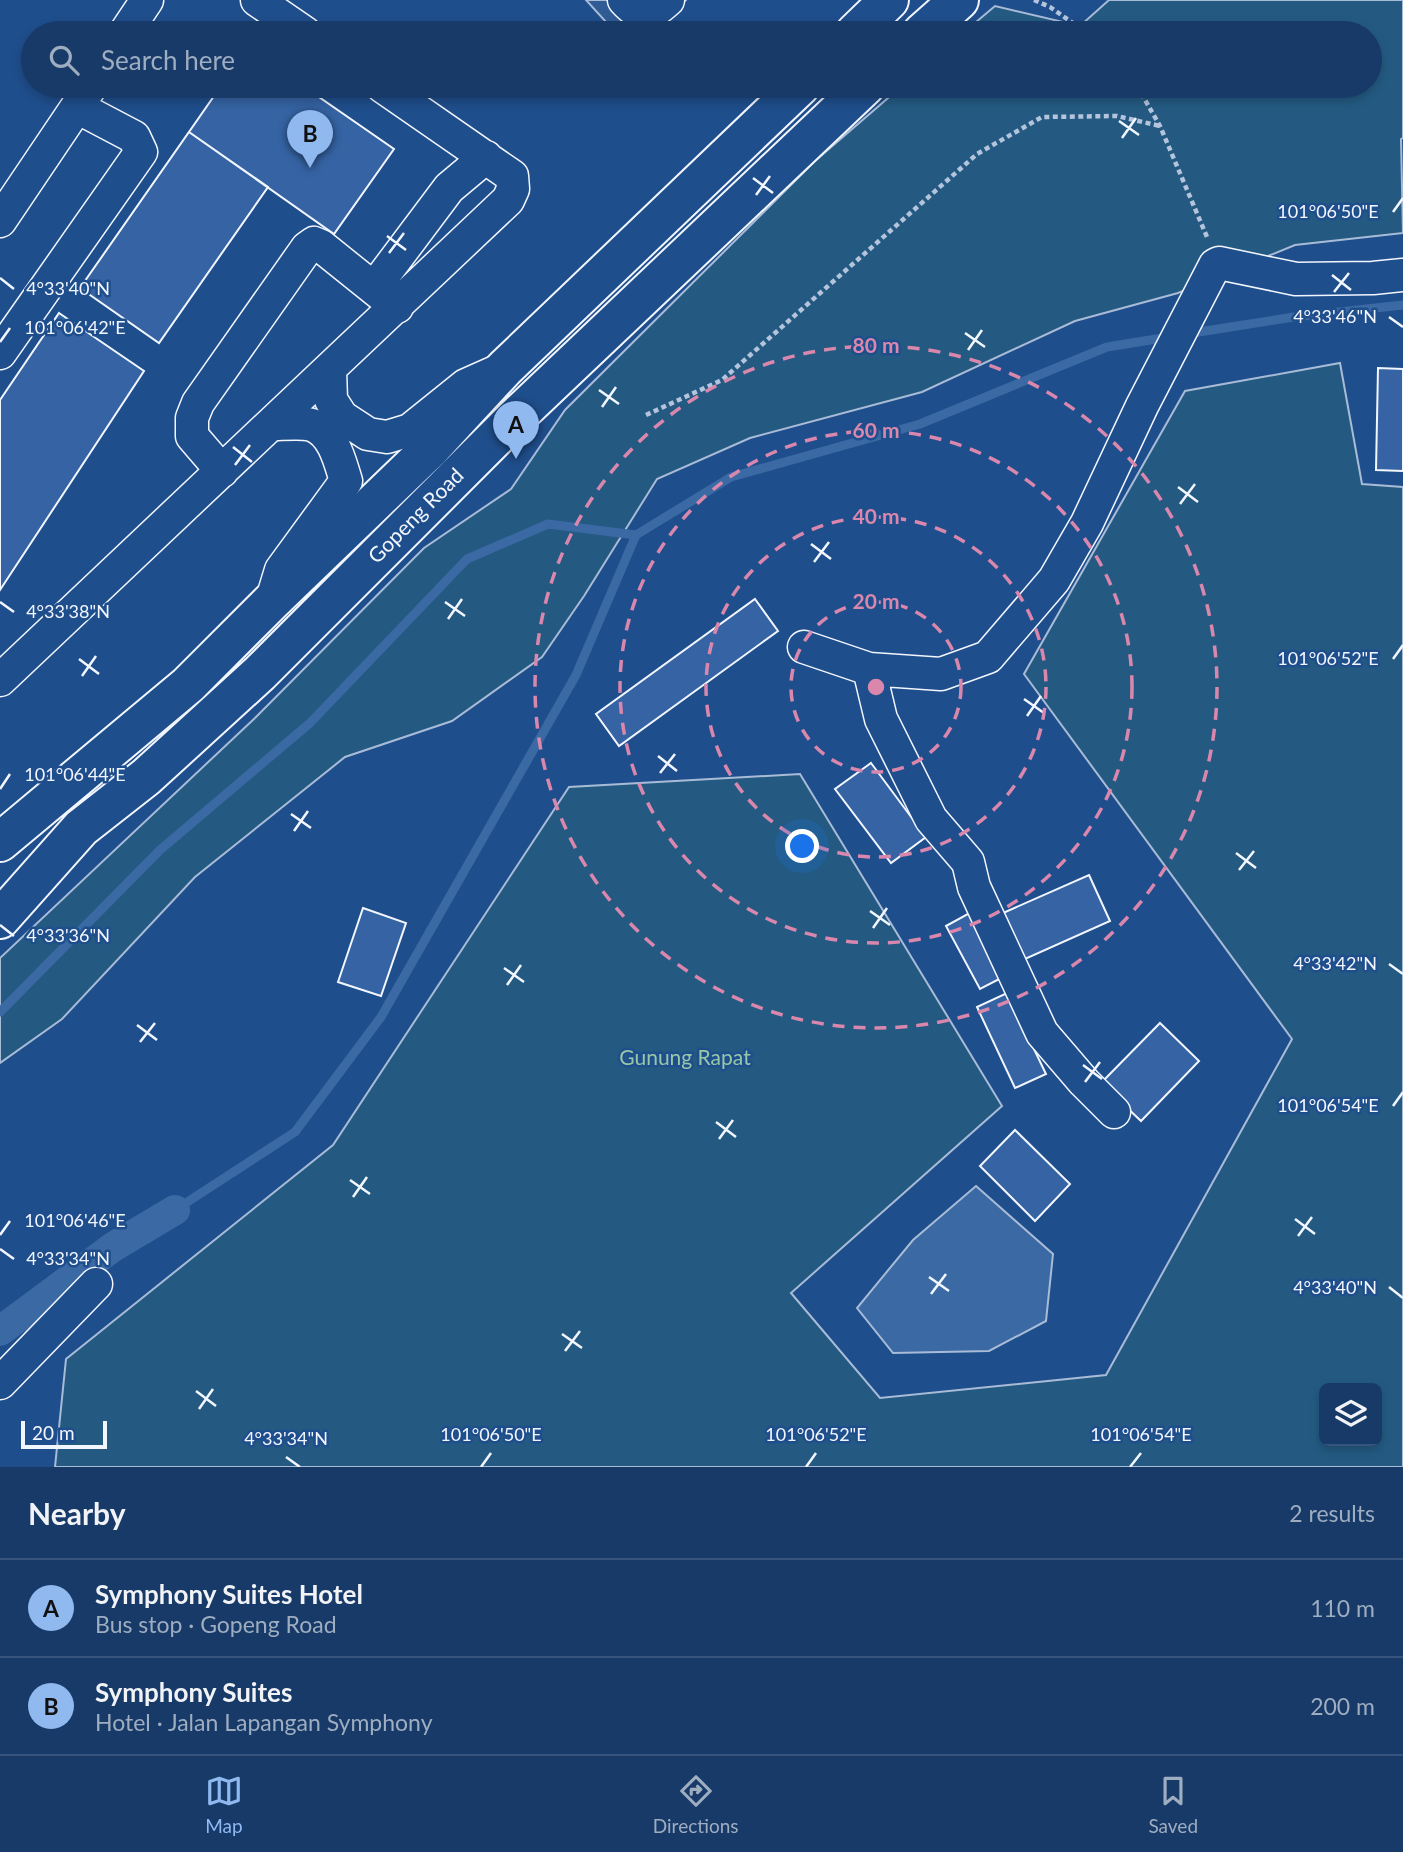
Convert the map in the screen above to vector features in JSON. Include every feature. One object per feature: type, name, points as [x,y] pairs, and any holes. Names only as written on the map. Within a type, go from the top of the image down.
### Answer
[{"type":"highway","points":[[867,21],[889,0]]},
{"type":"highway","points":[[935,21],[959,0]]},
{"type":"highway","name":"Gopeng Road","points":[[0,842],[188,685],[430,449],[505,368],[787,98]]},
{"type":"highway","name":"Gopeng Road","points":[[0,919],[80,828],[146,777],[260,673],[515,418],[852,98]]},
{"type":"highway","points":[[0,887],[15,873],[80,828]]},
{"type":"street","points":[[133,21],[147,0]]},
{"type":"street","points":[[257,0],[288,21]]},
{"type":"street","points":[[624,0],[631,8],[644,14],[654,13],[668,0]]},
{"type":"street","points":[[0,221],[83,98]]},
{"type":"street","points":[[0,353],[141,152],[134,137],[86,98]]},
{"type":"street","points":[[385,297],[508,200],[513,189],[512,176],[400,98]]},
{"type":"street","points":[[0,680],[330,370],[385,297],[449,188],[486,157]]},
{"type":"street","points":[[222,471],[192,436],[192,418],[198,402],[307,248],[314,243],[321,246],[385,297]]},
{"type":"street","points":[[804,648],[870,668],[941,674],[988,657],[1054,580],[1087,523],[1191,309],[1213,268],[1219,263],[1296,279],[1403,275]]},
{"type":"street","points":[[330,370],[331,400],[342,417],[368,434],[387,437],[410,430],[466,384],[505,368]]},
{"type":"street","points":[[272,424],[311,424],[327,435],[338,456],[346,481],[281,569],[272,601]]},
{"type":"street","points":[[870,668],[881,719],[931,819],[968,862],[974,887],[1042,1033],[1114,1112]]},
{"type":"street","points":[[0,1382],[96,1284]]},
{"type":"path","points":[[1034,0],[1070,21]]},
{"type":"path","points":[[1144,98],[1160,125],[1219,263]]},
{"type":"path","points":[[646,415],[722,380],[977,154],[1042,117],[1117,116],[1160,125]]},
{"type":"green space","points":[[1109,0],[1403,0],[1403,233],[1295,245],[1178,293],[1075,321],[922,392],[750,438],[657,479],[584,596],[542,657],[452,721],[345,757],[195,877],[62,1019],[0,1063],[0,958],[255,718],[424,548],[511,489],[565,410],[815,161],[888,98],[1382,98],[1382,21],[1086,21]]},
{"type":"green space","points":[[995,6],[1059,21],[977,21]]},
{"type":"green space","name":"Gunung Rapat","points":[[1340,363],[1362,484],[1403,487],[1403,1467],[55,1467],[66,1359],[333,1145],[569,787],[800,774],[1002,1106],[791,1293],[880,1398],[1106,1375],[1292,1039],[1024,674],[1185,391]]},
{"type":"shaded area","points":[[586,0],[686,0],[662,21],[605,21]]},
{"type":"shaded area","points":[[976,1186],[1053,1254],[1046,1321],[989,1351],[893,1353],[857,1308],[913,1240]]},
{"type":"building","points":[[213,98],[320,98],[394,149],[334,234],[189,132]]},
{"type":"building","points":[[189,132],[268,187],[159,343],[80,288]]},
{"type":"building","points":[[59,313],[144,371],[0,590],[0,400]]},
{"type":"building","points":[[1378,368],[1403,369],[1403,471],[1376,470]]},
{"type":"building","points":[[755,599],[778,631],[619,746],[596,714]]},
{"type":"building","points":[[871,763],[926,837],[891,863],[835,789]]},
{"type":"building","points":[[1089,875],[1110,921],[1025,959],[1003,913]]},
{"type":"building","points":[[363,908],[406,923],[381,996],[338,982]]},
{"type":"building","points":[[975,910],[1009,974],[980,989],[946,926]]},
{"type":"building","points":[[1007,993],[1046,1074],[1015,1088],[977,1007]]},
{"type":"building","points":[[1160,1023],[1199,1061],[1141,1121],[1101,1083]]},
{"type":"building","points":[[1015,1130],[1070,1184],[1035,1221],[980,1166]]},
{"type":"waterway","points":[[1186,334],[1294,317],[1403,305]]},
{"type":"waterway","points":[[175,1210],[295,1132],[381,1017],[576,675],[636,535],[731,477],[920,424],[1107,347],[1169,337]]},
{"type":"waterway","points":[[0,1012],[160,850],[310,723],[467,559],[548,524],[636,535]]},
{"type":"waterway","points":[[0,1331],[113,1247],[175,1210]]},
{"type":"place","name":"Symphony Suites","points":[[310,168]]},
{"type":"place","name":"Symphony Suites Hotel","points":[[516,459]]}]
